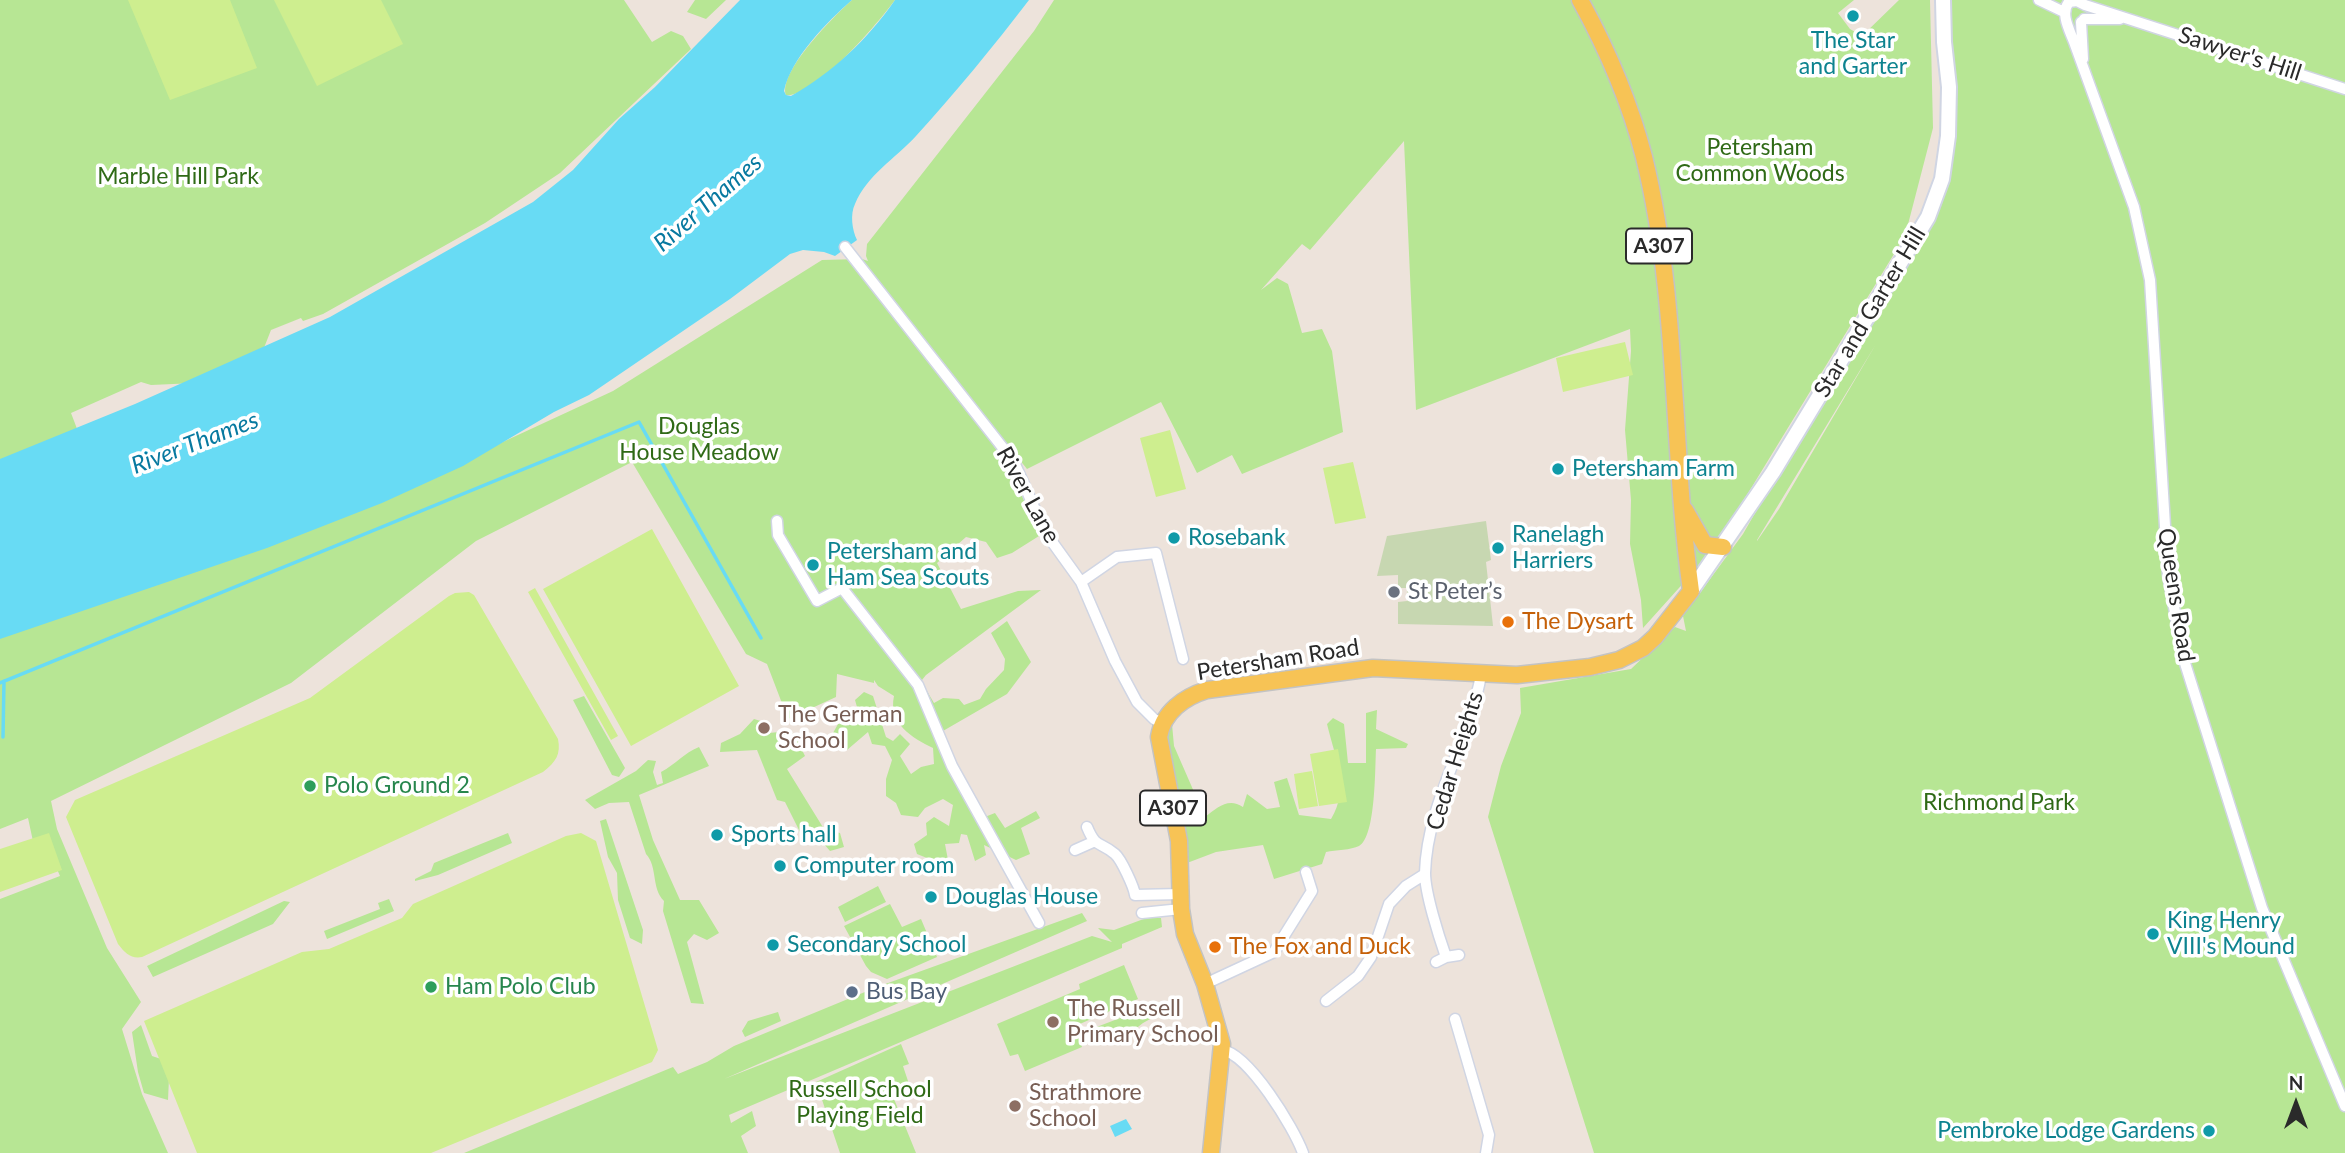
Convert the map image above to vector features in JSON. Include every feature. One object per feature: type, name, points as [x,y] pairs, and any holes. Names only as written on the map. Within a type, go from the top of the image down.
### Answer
[{"type":"main road","name":"A307","points":[[1580,0],[1610,59],[1629,109],[1644,156],[1651,190],[1670,327],[1682,505],[1691,591]]},
{"type":"main road","name":"Star and Garter Hill","points":[[1691,591],[1773,472],[1928,217],[1942,179],[1948,136],[1949,87],[1943,0]]},
{"type":"main road","name":"A307","points":[[1682,505],[1705,545],[1723,547]]},
{"type":"main road","name":"Petersham Road","points":[[1162,723],[1185,699],[1216,688],[1373,668],[1481,675],[1539,674],[1619,660],[1643,648],[1655,637],[1691,591]]},
{"type":"main road","name":"A307","points":[[1162,723],[1160,737],[1179,841],[1185,934],[1205,984],[1221,1037],[1222,1050],[1211,1153]]},
{"type":"street","points":[[2039,0],[2075,24],[2083,20],[2087,12],[2085,5],[2073,0],[2066,5],[2066,17]]},
{"type":"street","name":"Sawyer's Hill","points":[[2085,5],[2345,89]]},
{"type":"street","name":"Queens Road","points":[[2066,17],[2134,207],[2150,280],[2168,575],[2185,660],[2262,908],[2345,1106]]},
{"type":"street","name":"Queens Road","points":[[2083,20],[2083,66]]},
{"type":"street","name":"Sawyer's Hill","points":[[2083,20],[2134,20]]},
{"type":"street","name":"River Lane","points":[[845,247],[1014,461],[1045,532],[1081,582],[1115,661],[1137,702],[1162,723]]},
{"type":"street","points":[[777,521],[778,535],[817,601],[842,588],[918,685],[952,766],[1039,923]]},
{"type":"street","points":[[1081,582],[1117,557],[1156,553],[1183,659]]},
{"type":"street","name":"Cedar Heights","points":[[1446,957],[1438,934],[1425,874],[1438,806],[1474,706],[1481,675]]},
{"type":"street","points":[[1087,827],[1093,842],[1117,855],[1135,888],[1135,895],[1181,902]]},
{"type":"street","points":[[1074,850],[1093,842]]},
{"type":"street","points":[[1205,984],[1277,950],[1311,891],[1306,872]]},
{"type":"street","points":[[1326,1001],[1357,976],[1371,957],[1389,904],[1406,886],[1425,874]]},
{"type":"street","points":[[1143,913],[1181,902]]},
{"type":"street","points":[[1436,962],[1459,955]]},
{"type":"street","points":[[1455,1019],[1489,1135],[1486,1153]]},
{"type":"street","points":[[1222,1050],[1233,1054],[1279,1105],[1303,1153]]},
{"type":"green space","name":"Marble Hill Park","points":[[0,0],[624,0],[652,42],[671,31],[683,36],[691,49],[560,173],[485,223],[323,314],[303,321],[301,318],[271,330],[260,358],[218,382],[151,385],[141,382],[71,413],[79,434],[0,469]]},
{"type":"green space","points":[[128,0],[230,0],[257,68],[170,100]]},
{"type":"green space","points":[[274,0],[381,0],[403,44],[317,86]]},
{"type":"green space","points":[[695,0],[726,0],[706,19],[687,12]]},
{"type":"green space","points":[[852,0],[895,0],[861,41],[829,72],[813,85],[798,93],[786,95],[786,85],[799,59],[833,18]]},
{"type":"green space","points":[[1054,0],[1854,0],[1838,13],[1850,29],[1862,36],[1899,0],[1930,0],[1933,128],[1905,236],[1714,549],[1643,628],[1641,600],[1630,544],[1631,500],[1625,430],[1630,329],[1416,410],[1404,141],[1310,250],[1302,244],[1261,290],[1277,278],[1288,284],[1302,333],[1322,329],[1332,351],[1343,432],[1242,474],[1232,455],[1197,473],[1161,402],[1027,469],[1019,459],[1021,469],[880,283],[1012,472],[1039,536],[1012,553],[997,558],[986,542],[966,537],[937,563],[961,609],[1018,591],[1041,590],[926,675],[918,685],[918,690],[927,691],[934,703],[943,698],[959,699],[964,705],[980,699],[1004,670],[1005,659],[991,633],[1007,621],[1031,662],[1007,694],[936,735],[977,820],[995,813],[1005,828],[1036,811],[1040,818],[1021,828],[1030,854],[1016,860],[984,845],[986,855],[975,861],[967,835],[961,834],[959,843],[945,844],[948,860],[932,860],[917,854],[914,844],[927,835],[926,823],[934,817],[949,826],[953,805],[943,799],[925,808],[918,817],[901,815],[896,803],[886,796],[886,779],[892,760],[885,746],[872,744],[868,732],[847,750],[837,746],[833,733],[838,724],[852,721],[859,714],[855,700],[864,692],[873,696],[886,737],[893,741],[900,734],[910,744],[900,756],[911,774],[921,767],[934,764],[933,748],[903,728],[895,714],[894,696],[878,686],[874,680],[874,683],[837,674],[836,697],[788,719],[767,664],[746,654],[632,462],[476,541],[291,683],[51,801],[57,829],[107,948],[141,1002],[122,1029],[142,1094],[168,1153],[0,1153],[0,899],[60,876],[47,846],[34,846],[28,818],[0,829],[0,635],[386,496],[613,391],[822,260],[868,261],[867,244],[1034,31]]},
{"type":"green space","name":"Richmond Park","points":[[1949,0],[2345,0],[2345,1153],[1594,1153],[1488,817],[1501,766],[1521,713],[1520,688],[1631,669],[1675,627],[1686,631],[1683,616],[1743,534],[1948,177]],"holes":[[[1876,344],[1779,509],[1757,541]]]},
{"type":"green space","points":[[1625,342],[1633,375],[1563,392],[1556,358]]},
{"type":"green space","points":[[1170,430],[1186,489],[1156,497],[1140,438]]},
{"type":"green space","points":[[1353,462],[1366,518],[1335,524],[1323,468]]},
{"type":"green space","points":[[1486,521],[1491,560],[1486,562],[1493,626],[1398,624],[1398,602],[1407,601],[1407,588],[1398,588],[1398,575],[1377,576],[1387,536]]},
{"type":"green space","points":[[652,529],[739,686],[631,746],[543,589]]},
{"type":"green space","points":[[535,588],[618,736],[611,740],[528,592]]},
{"type":"green space","name":"Polo Ground 2","points":[[469,592],[474,595],[558,739],[558,753],[551,765],[543,772],[142,957],[131,956],[123,950],[118,944],[66,817],[75,800],[310,698],[449,596]]},
{"type":"green space","points":[[584,696],[625,768],[619,777],[612,775],[573,700]]},
{"type":"green space","points":[[1377,710],[1376,729],[1408,744],[1406,748],[1376,749],[1372,816],[1365,840],[1359,846],[1326,852],[1322,864],[1274,879],[1263,845],[1216,852],[1187,863],[1165,740],[1172,724],[1174,746],[1205,817],[1228,803],[1243,807],[1247,794],[1267,809],[1280,807],[1274,782],[1287,778],[1299,815],[1331,819],[1340,796],[1340,784],[1327,724],[1333,718],[1344,724],[1348,763],[1366,763],[1366,713]]},
{"type":"green space","points":[[754,719],[764,722],[769,733],[794,734],[805,756],[787,769],[824,829],[840,833],[844,847],[830,851],[817,836],[813,839],[802,836],[785,802],[777,800],[757,750],[720,752],[721,743],[740,734]]},
{"type":"green space","points":[[699,747],[709,766],[639,795],[653,840],[680,900],[699,900],[719,933],[707,940],[694,934],[687,942],[704,1004],[691,1003],[663,911],[664,901],[657,890],[652,865],[629,802],[609,803],[595,809],[585,800],[636,771],[648,760],[656,761],[653,772],[657,785],[663,783],[661,772]]},
{"type":"green space","points":[[1338,749],[1347,802],[1319,806],[1310,754]]},
{"type":"green space","points":[[1312,771],[1318,806],[1299,809],[1294,774]]},
{"type":"green space","points":[[606,819],[643,930],[642,944],[630,938],[618,900],[617,873],[608,857],[600,821]]},
{"type":"green space","points":[[49,833],[62,870],[0,892],[0,849]]},
{"type":"green space","points":[[508,833],[512,843],[438,875],[415,881],[431,871],[434,863]]},
{"type":"green space","name":"Ham Polo Club","points":[[581,833],[596,841],[658,1050],[652,1062],[431,1153],[197,1153],[144,1021],[302,952],[329,949],[402,918],[413,904],[566,836]]},
{"type":"green space","points":[[878,886],[886,902],[845,922],[838,907]]},
{"type":"green space","points":[[389,899],[394,911],[327,939],[324,931],[380,909],[378,903]]},
{"type":"green space","points":[[284,901],[290,902],[273,924],[153,977],[147,966]]},
{"type":"green space","points":[[890,904],[902,927],[921,919],[937,957],[887,979],[871,972],[866,966],[844,926]]},
{"type":"green space","points":[[1082,913],[1087,921],[724,1079],[1092,936],[1112,942],[1098,928],[1114,930],[1149,917],[1161,918],[1162,927],[1122,944],[1122,948],[729,1115],[731,1123],[752,1111],[756,1126],[741,1136],[748,1153],[464,1153],[673,1067],[678,1074],[707,1062],[734,1046],[877,987]]},
{"type":"green space","points":[[1124,965],[1138,999],[1075,1026],[1082,1047],[1025,1071],[1018,1054],[1010,1056],[997,1024],[1080,989],[1079,984]]},
{"type":"green space","points":[[1154,1005],[1163,1006],[1161,1013],[1125,1037],[1098,1045],[1094,1028]]},
{"type":"green space","points":[[778,1012],[781,1021],[745,1037],[742,1031],[748,1021]]},
{"type":"green space","points":[[141,1025],[152,1056],[161,1059],[169,1078],[168,1100],[144,1093],[132,1032]]},
{"type":"green space","name":"Russell School Playing Field","points":[[901,1044],[909,1064],[903,1066],[910,1087],[894,1099],[916,1153],[840,1153],[816,1082]]},
{"type":"water","name":"River Thames","points":[[740,0],[852,0],[821,30],[794,66],[784,91],[791,96],[848,54],[895,0],[1029,0],[931,119],[867,184],[852,212],[857,240],[835,256],[803,250],[790,254],[730,299],[589,395],[554,412],[463,466],[382,503],[267,548],[0,639],[0,459],[135,404],[330,317],[533,202],[573,170],[619,119],[655,87]]},
{"type":"water","points":[[1126,1119],[1132,1129],[1115,1137],[1110,1126]]},
{"type":"waterway","points":[[0,683],[639,422],[761,638]]},
{"type":"waterway","points":[[3,737],[4,681]]},
{"type":"place","name":"The Star and Garter","points":[[1853,16]]},
{"type":"place","name":"Petersham Farm","points":[[1558,469]]},
{"type":"place","name":"Rosebank","points":[[1174,538]]},
{"type":"place","name":"Ranelagh Harriers","points":[[1498,548]]},
{"type":"place","name":"Petersham and Ham Sea Scouts","points":[[813,565]]},
{"type":"place","name":"St Peter’s","points":[[1394,592]]},
{"type":"place","name":"The Dysart","points":[[1508,622]]},
{"type":"place","name":"The German School","points":[[764,728]]},
{"type":"place","name":"Polo Ground 2","points":[[310,786]]},
{"type":"place","name":"Sports hall","points":[[717,835]]},
{"type":"place","name":"Computer room","points":[[780,866]]},
{"type":"place","name":"Douglas House","points":[[931,897]]},
{"type":"place","name":"King Henry VIII's Mound","points":[[2153,934]]},
{"type":"place","name":"Secondary School","points":[[773,945]]},
{"type":"place","name":"The Fox and Duck","points":[[1215,947]]},
{"type":"place","name":"Ham Polo Club","points":[[431,987]]},
{"type":"place","name":"Bus Bay","points":[[852,992]]},
{"type":"place","name":"The Russell Primary School","points":[[1053,1022]]},
{"type":"place","name":"Strathmore School","points":[[1015,1106]]},
{"type":"place","name":"Pembroke Lodge Gardens","points":[[2209,1131]]},
{"type":"park label","name":"Petersham Common Woods","points":[[1760,161]]},
{"type":"park label","name":"Douglas House Meadow","points":[[699,440]]}]
